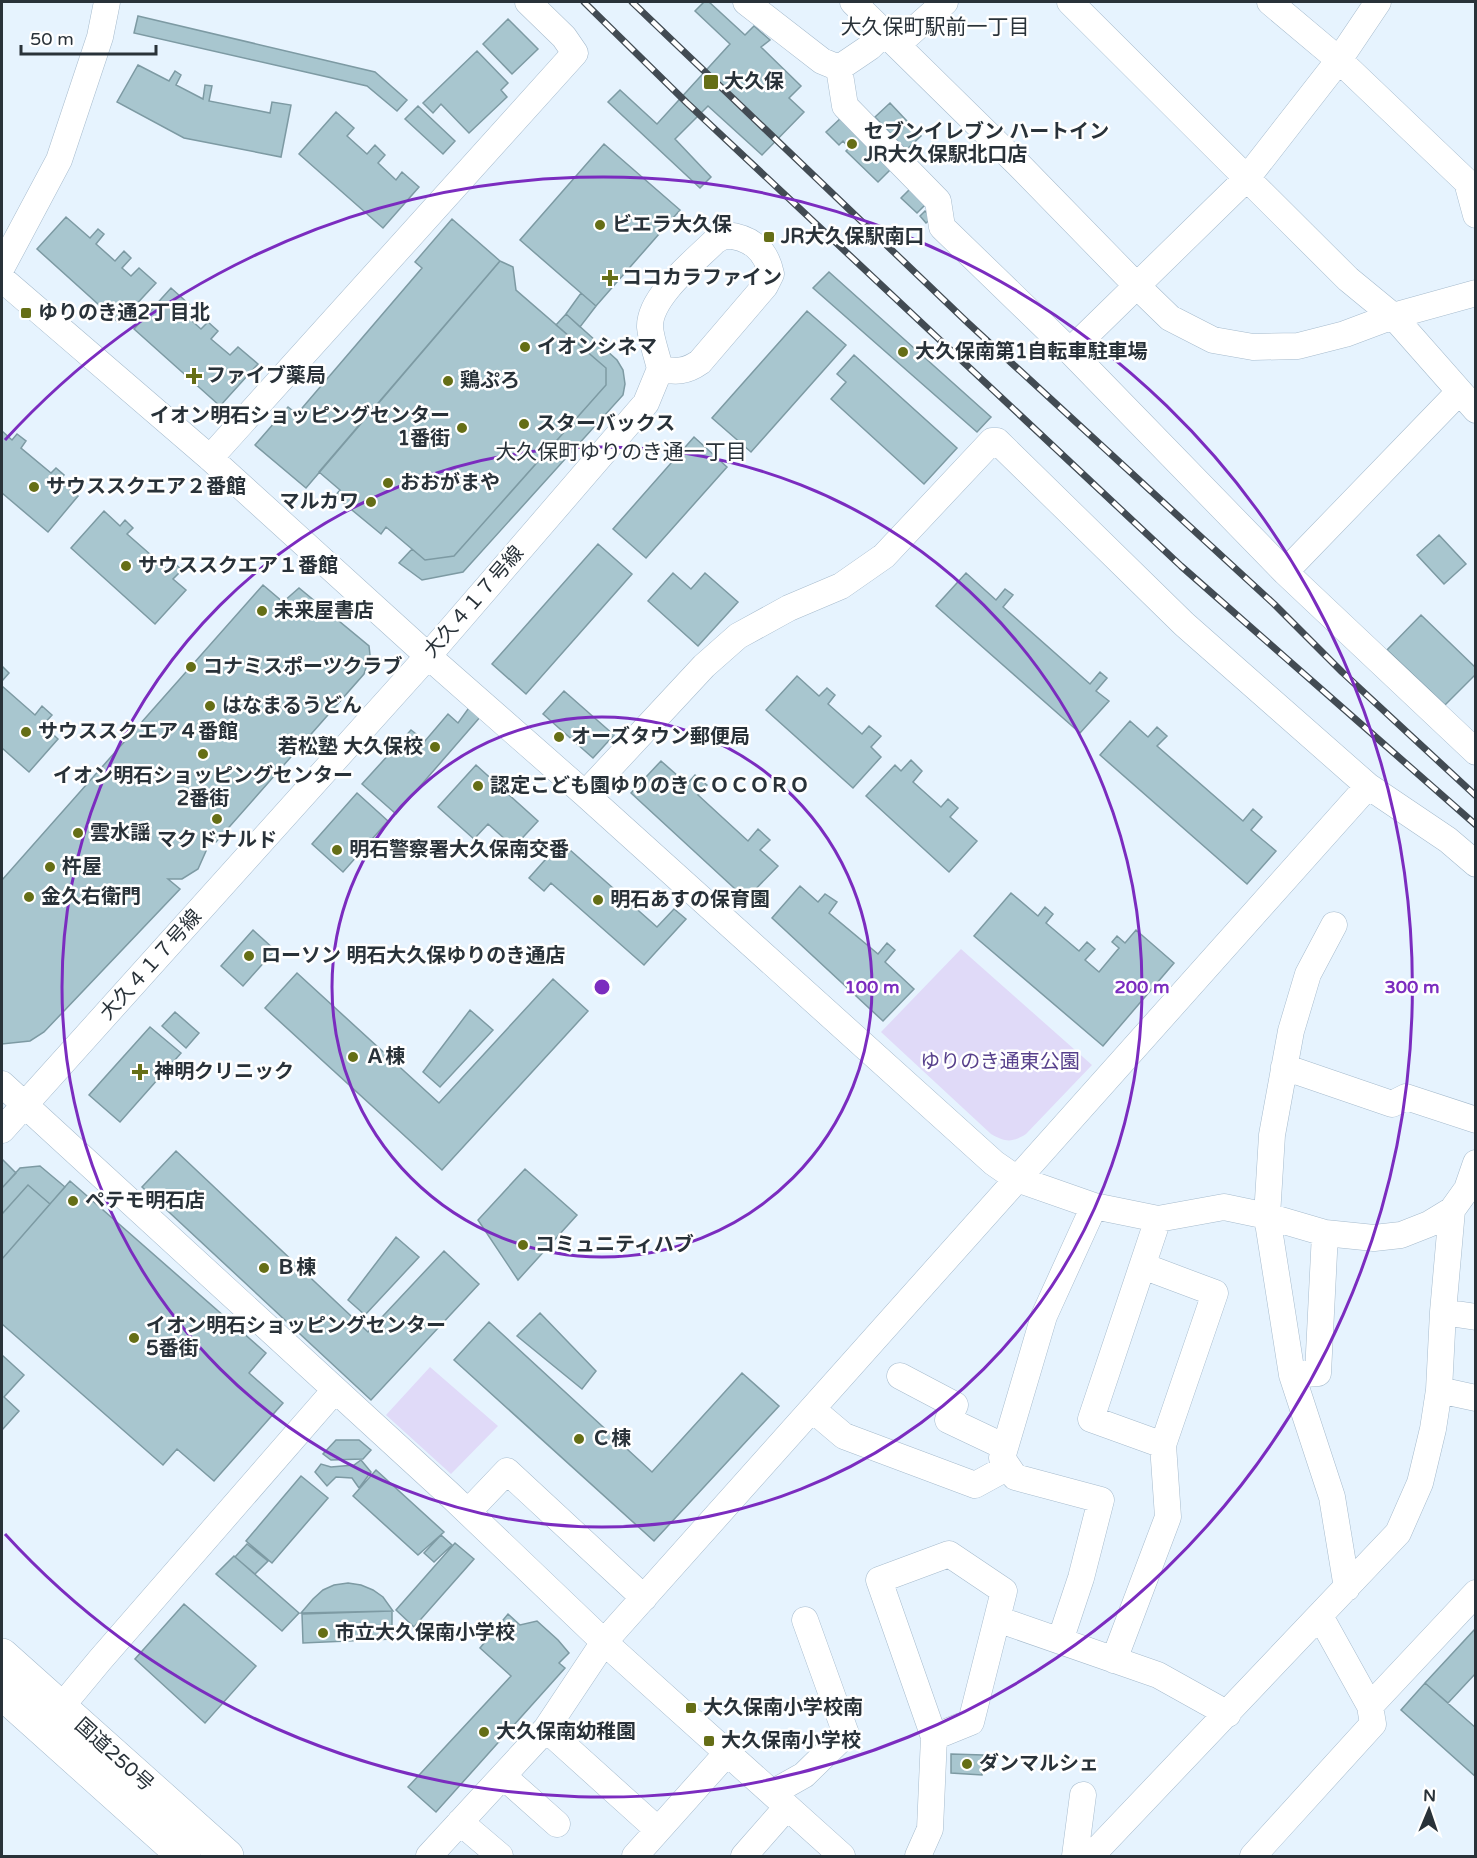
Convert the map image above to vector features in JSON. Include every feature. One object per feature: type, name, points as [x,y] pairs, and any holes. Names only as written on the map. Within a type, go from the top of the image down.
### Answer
[{"type":"highway","name":"国道250号","points":[[2,1655],[227,1857]]},
{"type":"highway","name":"国道250号","points":[[2,1693],[184,1857]]},
{"type":"street","points":[[2,267],[59,160],[99,37],[107,2]]},
{"type":"street","points":[[210,458],[575,53],[564,37],[528,2]]},
{"type":"street","points":[[746,2],[822,61],[839,68]]},
{"type":"street","points":[[853,2],[892,38],[1170,318],[1213,340],[1252,347],[1298,346],[1345,334],[1394,316],[1476,292]]},
{"type":"street","points":[[839,68],[870,47],[892,38],[945,2]]},
{"type":"street","points":[[1070,2],[1348,279],[1394,316],[1467,401],[1285,572]]},
{"type":"street","points":[[1270,2],[1339,60],[1471,180],[1476,215]]},
{"type":"street","points":[[1070,351],[1246,178],[1339,60],[1378,2]]},
{"type":"street","points":[[839,68],[845,106],[938,201],[942,227],[1070,351],[1285,572],[1476,752]]},
{"type":"street","points":[[725,235],[738,236],[756,246],[765,255],[771,274],[765,286],[700,362],[688,370],[675,372],[660,369],[650,326],[653,309],[659,297],[715,241],[725,235]]},
{"type":"street","points":[[2,279],[210,458],[994,1163],[1017,1179],[1094,1206],[1158,1219],[1224,1207],[1267,1216],[1324,1233],[1374,1238],[1401,1235],[1429,1224],[1452,1210],[1473,1190],[1476,1163]]},
{"type":"street","name":"大久４１７号線","points":[[2,1131],[428,656],[646,403],[660,369]]},
{"type":"street","points":[[585,794],[704,666],[738,636],[789,608],[841,586],[884,556],[992,441],[997,441],[1184,624],[1368,786],[1448,840],[1476,864]]},
{"type":"street","points":[[429,1857],[546,1729],[604,1642],[1368,786]]},
{"type":"street","points":[[1334,925],[1308,974],[1291,1031],[1272,1135],[1267,1216],[1292,1375],[1332,1497],[1347,1588]]},
{"type":"street","points":[[1284,1067],[1392,1104],[1406,1097],[1476,1120]]},
{"type":"street","points":[[2,1084],[468,1512],[604,1642],[842,1857]]},
{"type":"street","points":[[812,1409],[844,1436],[975,1485],[1007,1457],[1044,1316],[1094,1206]]},
{"type":"street","points":[[1091,1857],[1398,1533],[1420,1484],[1433,1429],[1439,1390],[1452,1210]]},
{"type":"street","points":[[1158,1219],[1091,1419],[1163,1445]]},
{"type":"street","points":[[1292,1375],[1318,1373],[1324,1233]]},
{"type":"street","points":[[1114,1660],[1168,1517],[1163,1445],[1215,1293],[1143,1266]]},
{"type":"street","points":[[1443,1312],[1476,1317]]},
{"type":"street","points":[[900,1376],[954,1405],[948,1420],[1007,1457],[1015,1477],[1101,1500],[1081,1578],[1060,1641]]},
{"type":"street","points":[[61,1707],[99,1660],[335,1390]]},
{"type":"street","points":[[1439,1390],[1476,1398]]},
{"type":"street","points":[[468,1512],[507,1471],[644,1598]]},
{"type":"street","points":[[918,1857],[930,1829],[934,1737],[879,1581],[949,1554],[1004,1592],[971,1722],[934,1737]]},
{"type":"street","points":[[1370,1706],[1476,1593]]},
{"type":"street","points":[[1253,1857],[1372,1724],[1370,1706],[1320,1616]]},
{"type":"street","points":[[997,1619],[1158,1675],[1228,1714]]},
{"type":"street","points":[[744,1857],[780,1800],[846,1734],[805,1620]]},
{"type":"street","points":[[546,1729],[658,1830]]},
{"type":"street","points":[[635,1857],[727,1753]]},
{"type":"street","points":[[502,1776],[557,1824]]},
{"type":"street","points":[[1075,1857],[1083,1795]]},
{"type":"street","points":[[460,1822],[500,1857]]},
{"type":"green space","name":"ゆりのき通東公園","points":[[961,949],[1092,1065],[1026,1134],[1017,1139],[1005,1140],[991,1134],[881,1032]]},
{"type":"green space","points":[[430,1367],[498,1426],[451,1474],[386,1415]]},
{"type":"building","points":[[704,2],[709,2],[745,35],[754,26],[770,40],[761,47],[801,86],[789,98],[804,112],[762,155],[708,106],[675,139],[711,177],[700,188],[608,102],[620,90],[657,124],[730,44],[695,11]]},
{"type":"building","points":[[138,16],[375,72],[407,100],[397,111],[367,86],[134,33]]},
{"type":"building","points":[[508,19],[538,49],[512,74],[483,44]]},
{"type":"building","points":[[477,51],[508,83],[501,90],[507,97],[469,133],[441,104],[433,113],[423,103]]},
{"type":"building","points":[[138,65],[169,81],[175,71],[181,75],[176,85],[203,99],[205,85],[212,86],[209,101],[270,113],[272,102],[291,105],[281,157],[184,138],[117,102]]},
{"type":"building","points":[[890,103],[921,136],[906,150],[875,117]]},
{"type":"building","points":[[418,106],[455,141],[443,154],[405,119]]},
{"type":"building","points":[[336,112],[354,128],[347,136],[367,154],[375,145],[385,155],[378,163],[396,180],[402,172],[419,187],[383,228],[299,154]]},
{"type":"building","points":[[843,116],[895,165],[878,182],[846,151],[849,148],[843,141],[839,145],[826,132]]},
{"type":"building","name":"ビエラ大久保","points":[[604,144],[680,210],[596,306],[520,240]]},
{"type":"building","points":[[912,187],[928,202],[917,213],[901,198]]},
{"type":"building","points":[[925,211],[932,218],[926,223],[920,216]]},
{"type":"building","points":[[66,217],[90,238],[98,229],[104,234],[96,244],[115,261],[124,251],[131,258],[122,268],[131,276],[139,268],[156,283],[119,323],[37,249]]},
{"type":"building","points":[[452,219],[500,261],[306,488],[255,445],[288,407],[297,414],[422,268],[415,262]]},
{"type":"building","name":"イオン明石ショッピングセンター 1番街","points":[[500,261],[513,267],[516,290],[606,368],[606,385],[454,556],[425,560],[386,527],[381,534],[335,496],[340,490],[319,472]]},
{"type":"building","name":"大久保南第1自転車駐車場","points":[[829,272],[991,417],[977,432],[813,288]]},
{"type":"building","points":[[171,288],[190,305],[183,313],[201,329],[208,322],[218,331],[211,339],[230,355],[238,347],[258,364],[220,406],[134,329]]},
{"type":"building","points":[[581,293],[596,306],[580,327],[566,314]]},
{"type":"building","points":[[807,311],[846,345],[751,452],[712,418]]},
{"type":"building","points":[[566,314],[617,360],[623,370],[625,384],[623,395],[463,572],[422,580],[399,563],[412,549],[425,560],[454,556],[606,385],[606,368],[556,325]]},
{"type":"building","points":[[854,355],[957,448],[924,484],[831,399],[846,382],[837,374]]},
{"type":"building","name":"サウススクエア２番館","points":[[2,431],[12,440],[17,434],[26,441],[21,448],[51,473],[56,468],[64,475],[60,481],[78,496],[48,532],[2,493]]},
{"type":"building","points":[[694,437],[727,467],[646,558],[613,529]]},
{"type":"building","name":"サウススクエア１番館","points":[[104,511],[120,526],[125,520],[133,528],[127,534],[167,569],[173,562],[182,570],[173,579],[186,590],[155,624],[71,548]]},
{"type":"building","points":[[1439,535],[1466,564],[1444,584],[1417,555]]},
{"type":"building","points":[[598,544],[632,574],[526,694],[492,664]]},
{"type":"building","points":[[673,573],[691,589],[705,573],[738,602],[698,646],[648,601]]},
{"type":"building","points":[[966,573],[996,600],[1005,589],[1013,595],[1003,607],[1090,684],[1100,672],[1107,678],[1096,691],[1109,701],[1080,733],[936,606]]},
{"type":"building","name":"イオン明石ショッピングセンター 2番街","points":[[263,585],[283,602],[299,588],[369,646],[370,655],[364,674],[216,842],[209,835],[206,851],[198,869],[182,879],[168,879],[180,889],[44,1032],[30,1041],[2,1044],[2,880]]},
{"type":"building","points":[[1421,615],[1476,668],[1476,674],[1445,705],[1387,650]]},
{"type":"building","name":"サウススクエア４番館","points":[[2,666],[9,673],[2,681]]},
{"type":"building","points":[[797,676],[819,696],[827,688],[835,695],[828,704],[862,734],[869,726],[881,736],[871,747],[881,757],[853,788],[766,710]]},
{"type":"building","name":"サウススクエア４番館","points":[[2,686],[35,715],[42,706],[52,715],[43,725],[58,739],[29,772],[2,748]]},
{"type":"building","points":[[564,691],[614,735],[593,758],[543,714]]},
{"type":"building","points":[[471,705],[481,716],[396,814],[362,784],[411,730],[425,741],[448,714],[458,723]]},
{"type":"building","points":[[1130,721],[1148,737],[1157,727],[1167,736],[1157,746],[1243,821],[1253,809],[1262,817],[1251,830],[1276,851],[1247,884],[1100,755]]},
{"type":"building","points":[[911,760],[922,771],[913,782],[941,807],[948,799],[958,808],[950,817],[977,841],[949,872],[866,796],[895,765],[901,771]]},
{"type":"building","points":[[661,761],[687,784],[695,775],[707,785],[698,795],[748,841],[758,829],[770,840],[760,850],[778,866],[746,899],[631,793]]},
{"type":"building","name":"認定こども園ゆりのきＣＯＣＯＲＯ","points":[[476,765],[538,821],[514,847],[488,824],[474,839],[438,807]]},
{"type":"building","points":[[357,793],[388,821],[343,872],[312,844]]},
{"type":"building","name":"明石あすの保育園","points":[[561,842],[657,927],[674,909],[686,919],[644,965],[551,883],[544,891],[529,878]]},
{"type":"building","points":[[800,886],[818,902],[825,894],[837,902],[829,913],[878,954],[887,943],[895,950],[885,962],[914,989],[883,1021],[772,918]]},
{"type":"building","points":[[1011,893],[1038,916],[1045,907],[1053,914],[1046,923],[1079,951],[1087,942],[1095,949],[1085,960],[1099,972],[1119,948],[1112,942],[1117,936],[1125,943],[1136,930],[1174,963],[1103,1046],[974,936]]},
{"type":"building","points":[[253,930],[275,950],[243,986],[221,966]]},
{"type":"building","name":"Ａ棟","points":[[297,973],[439,1103],[553,979],[588,1011],[442,1170],[265,1008]]},
{"type":"building","points":[[470,1010],[493,1030],[440,1087],[423,1072]]},
{"type":"building","points":[[175,1012],[199,1033],[186,1048],[162,1026]]},
{"type":"building","points":[[150,1027],[181,1053],[120,1122],[89,1095]]},
{"type":"building","name":"Ｂ棟","points":[[176,1151],[368,1332],[444,1251],[479,1284],[371,1400],[142,1187]]},
{"type":"building","points":[[2,1159],[16,1173],[3,1187],[2,1186]]},
{"type":"building","points":[[40,1166],[65,1187],[50,1204],[28,1185],[2,1214],[2,1188],[20,1168]]},
{"type":"building","name":"コミュニティハブ","points":[[525,1169],[577,1215],[518,1280],[478,1220]]},
{"type":"building","name":"イオン明石ショッピングセンター 5番街","points":[[70,1181],[266,1353],[249,1373],[283,1403],[214,1481],[177,1449],[163,1465],[2,1324],[2,1259]]},
{"type":"building","points":[[28,1185],[50,1204],[2,1259],[2,1214]]},
{"type":"building","points":[[396,1237],[419,1257],[365,1315],[348,1300]]},
{"type":"building","points":[[540,1313],[596,1371],[582,1389],[517,1336]]},
{"type":"building","name":"Ｃ棟","points":[[489,1322],[652,1472],[742,1373],[779,1406],[654,1541],[454,1360]]},
{"type":"building","points":[[2,1355],[24,1375],[4,1397],[19,1411],[2,1430]]},
{"type":"building","points":[[336,1440],[359,1440],[371,1450],[363,1459],[331,1460],[323,1454]]},
{"type":"building","points":[[361,1460],[371,1472],[359,1488],[352,1478],[336,1477],[327,1486],[315,1472],[321,1464],[331,1467],[354,1465]]},
{"type":"building","points":[[376,1470],[444,1532],[418,1555],[353,1496]]},
{"type":"building","points":[[301,1476],[328,1498],[272,1563],[246,1541]]},
{"type":"building","points":[[441,1535],[452,1545],[434,1562],[424,1553]]},
{"type":"building","points":[[455,1543],[474,1559],[414,1627],[396,1610]]},
{"type":"building","points":[[247,1544],[268,1561],[255,1574],[235,1557]]},
{"type":"building","points":[[234,1556],[299,1613],[282,1631],[216,1574]]},
{"type":"building","points":[[348,1583],[373,1590],[383,1597],[393,1611],[301,1613],[323,1590],[334,1585]]},
{"type":"building","points":[[184,1604],[256,1666],[205,1723],[135,1659]]},
{"type":"building","points":[[392,1611],[392,1639],[303,1643],[302,1614]]},
{"type":"building","name":"大久保南幼稚園","points":[[508,1614],[520,1625],[537,1621],[558,1640],[569,1653],[559,1663],[565,1668],[436,1812],[408,1787],[511,1676],[480,1648]]},
{"type":"building","points":[[1476,1628],[1476,1673],[1448,1703],[1425,1683]]},
{"type":"building","points":[[1425,1683],[1476,1728],[1476,1777],[1401,1710]]},
{"type":"building","name":"ダンマルシェ","points":[[951,1754],[983,1755],[982,1775],[951,1773]]},
{"type":"railway","points":[[584,2],[687,103],[1181,566],[1476,825]]},
{"type":"railway","points":[[632,2],[968,323],[1274,604],[1342,672],[1476,796]]},
{"type":"place","name":"大久保","points":[[711,82]]},
{"type":"place","name":"セブンイレブン ハートイン JR大久保駅北口店","points":[[852,144]]},
{"type":"place","name":"ビエラ大久保","points":[[600,225]]},
{"type":"place","name":"JR大久保駅南口","points":[[769,237]]},
{"type":"place","name":"ココカラファイン","points":[[610,278]]},
{"type":"place","name":"ゆりのき通2丁目北","points":[[26,313]]},
{"type":"place","name":"イオンシネマ","points":[[525,347]]},
{"type":"place","name":"大久保南第1自転車駐車場","points":[[903,352]]},
{"type":"place","name":"ファイブ薬局","points":[[194,376]]},
{"type":"place","name":"鶏ぷろ","points":[[448,381]]},
{"type":"place","name":"スターバックス","points":[[524,424]]},
{"type":"place","name":"イオン明石ショッピングセンター 1番街","points":[[462,428]]},
{"type":"place","name":"おおがまや","points":[[388,483]]},
{"type":"place","name":"サウススクエア２番館","points":[[34,487]]},
{"type":"place","name":"マルカワ","points":[[371,502]]},
{"type":"place","name":"サウススクエア１番館","points":[[126,566]]},
{"type":"place","name":"未来屋書店","points":[[262,611]]},
{"type":"place","name":"コナミスポーツクラブ","points":[[191,667]]},
{"type":"place","name":"はなまるうどん","points":[[210,706]]},
{"type":"place","name":"サウススクエア４番館","points":[[26,732]]},
{"type":"place","name":"オーズタウン郵便局","points":[[559,737]]},
{"type":"place","name":"若松塾 大久保校","points":[[435,747]]},
{"type":"place","name":"イオン明石ショッピングセンター 2番街","points":[[203,754]]},
{"type":"place","name":"認定こども園ゆりのきＣＯＣＯＲＯ","points":[[478,786]]},
{"type":"place","name":"マクドナルド","points":[[217,819]]},
{"type":"place","name":"雲水謡","points":[[78,833]]},
{"type":"place","name":"明石警察署大久保南交番","points":[[337,850]]},
{"type":"place","name":"杵屋","points":[[50,867]]},
{"type":"place","name":"金久右衛門","points":[[29,897]]},
{"type":"place","name":"明石あすの保育園","points":[[598,900]]},
{"type":"place","name":"ローソン 明石大久保ゆりのき通店","points":[[249,956]]},
{"type":"place","name":"Ａ棟","points":[[353,1057]]},
{"type":"place","name":"神明クリニック","points":[[140,1072]]},
{"type":"place","name":"ペテモ明石店","points":[[73,1201]]},
{"type":"place","name":"コミュニティハブ","points":[[523,1245]]},
{"type":"place","name":"Ｂ棟","points":[[264,1268]]},
{"type":"place","name":"イオン明石ショッピングセンター 5番街","points":[[134,1338]]},
{"type":"place","name":"Ｃ棟","points":[[579,1439]]},
{"type":"place","name":"市立大久保南小学校","points":[[323,1633]]},
{"type":"place","name":"大久保南小学校南","points":[[691,1708]]},
{"type":"place","name":"大久保南幼稚園","points":[[484,1732]]},
{"type":"place","name":"大久保南小学校","points":[[709,1741]]},
{"type":"place","name":"ダンマルシェ","points":[[967,1764]]},
{"type":"district","name":"大久保町駅前一丁目","points":[[935,27]]},
{"type":"district","name":"大久保町ゆりのき通一丁目","points":[[621,452]]}]
